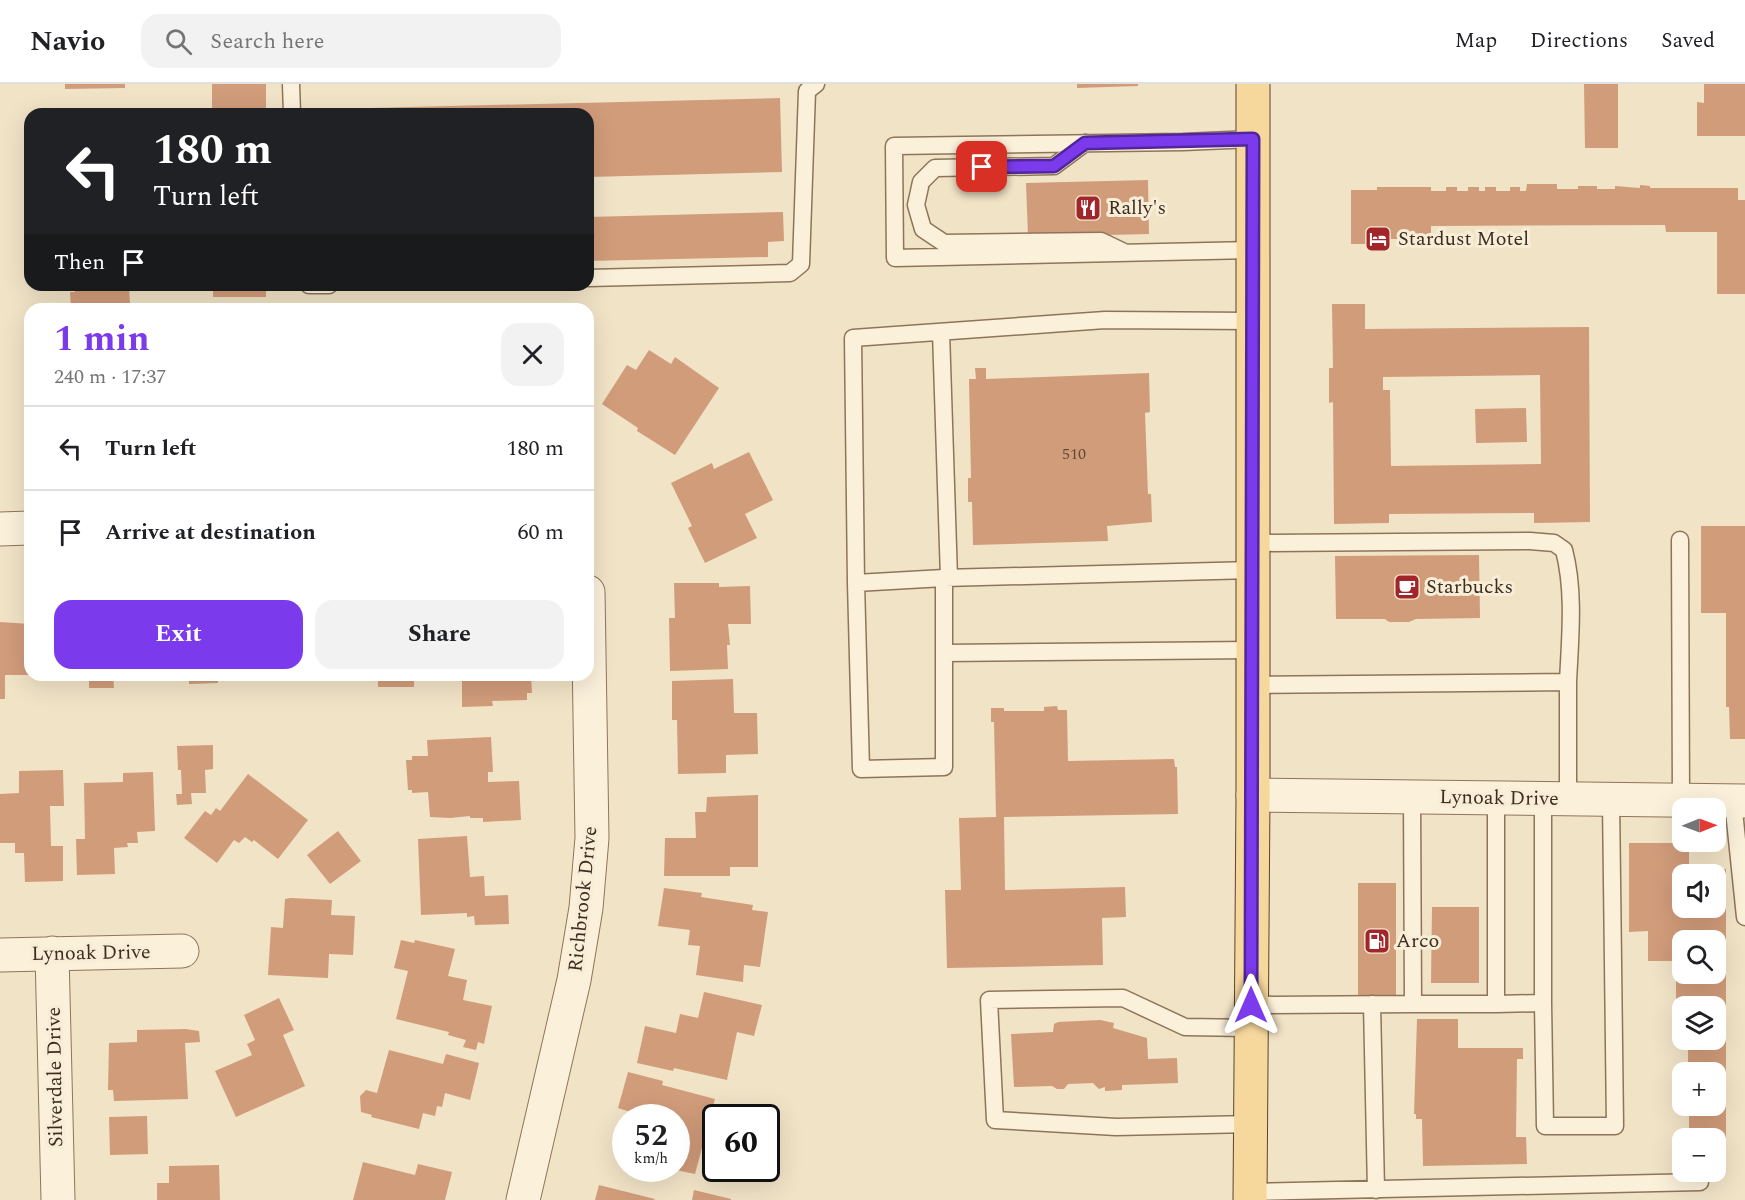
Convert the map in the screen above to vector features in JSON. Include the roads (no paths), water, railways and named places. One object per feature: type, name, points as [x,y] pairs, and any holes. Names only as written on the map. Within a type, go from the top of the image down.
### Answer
[{"type":"main road","points":[[1250,1196],[1253,795],[1253,84]]},
{"type":"street","points":[[0,529],[24,528]]},
{"type":"street","name":"Richbrook Drive","points":[[524,1200],[574,980],[586,908],[592,838],[589,681]]},
{"type":"street","name":"Lynoak Drive","points":[[1253,795],[1672,801]]},
{"type":"street","name":"Lynoak Drive","points":[[0,955],[182,951]]},
{"type":"street","name":"Silverdale Drive","points":[[52,953],[57,1200]]},
{"type":"lane","points":[[291,84],[292,108]]},
{"type":"lane","points":[[594,278],[790,273],[801,264],[807,91],[816,84]]},
{"type":"lane","points":[[1252,250],[895,258],[894,147],[1253,139]]},
{"type":"lane","points":[[1085,143],[1054,166],[935,168],[921,182],[916,205],[923,229],[944,243],[1101,241],[1125,253]]},
{"type":"lane","points":[[941,332],[946,578],[944,767],[861,770],[855,583],[853,338],[1105,320],[1252,321]]},
{"type":"lane","points":[[1680,540],[1681,798]]},
{"type":"lane","points":[[855,583],[1530,541],[1554,543],[1564,550],[1568,567],[1570,621],[1568,682],[1556,799],[1543,1004],[1545,1126],[1615,1126],[1611,800]]},
{"type":"lane","points":[[945,653],[1252,650]]},
{"type":"lane","points":[[1252,685],[1568,682]]},
{"type":"lane","points":[[1412,797],[1413,1004]]},
{"type":"lane","points":[[1496,798],[1496,1004]]},
{"type":"lane","points":[[1739,801],[1745,917]]},
{"type":"lane","points":[[1251,1124],[1116,1127],[995,1120],[989,1000],[1123,998],[1185,1027],[1251,1016],[1372,1004],[1543,1004]]},
{"type":"lane","points":[[1367,1193],[1372,1004]]},
{"type":"lane","points":[[1250,1196],[1700,1182]]},
{"type":"place","name":"Rally's","points":[[1088,208]]},
{"type":"place","name":"Stardust Motel","points":[[1378,239]]},
{"type":"place","name":"Starbucks","points":[[1407,587]]},
{"type":"place","name":"Arco","points":[[1377,941]]}]
